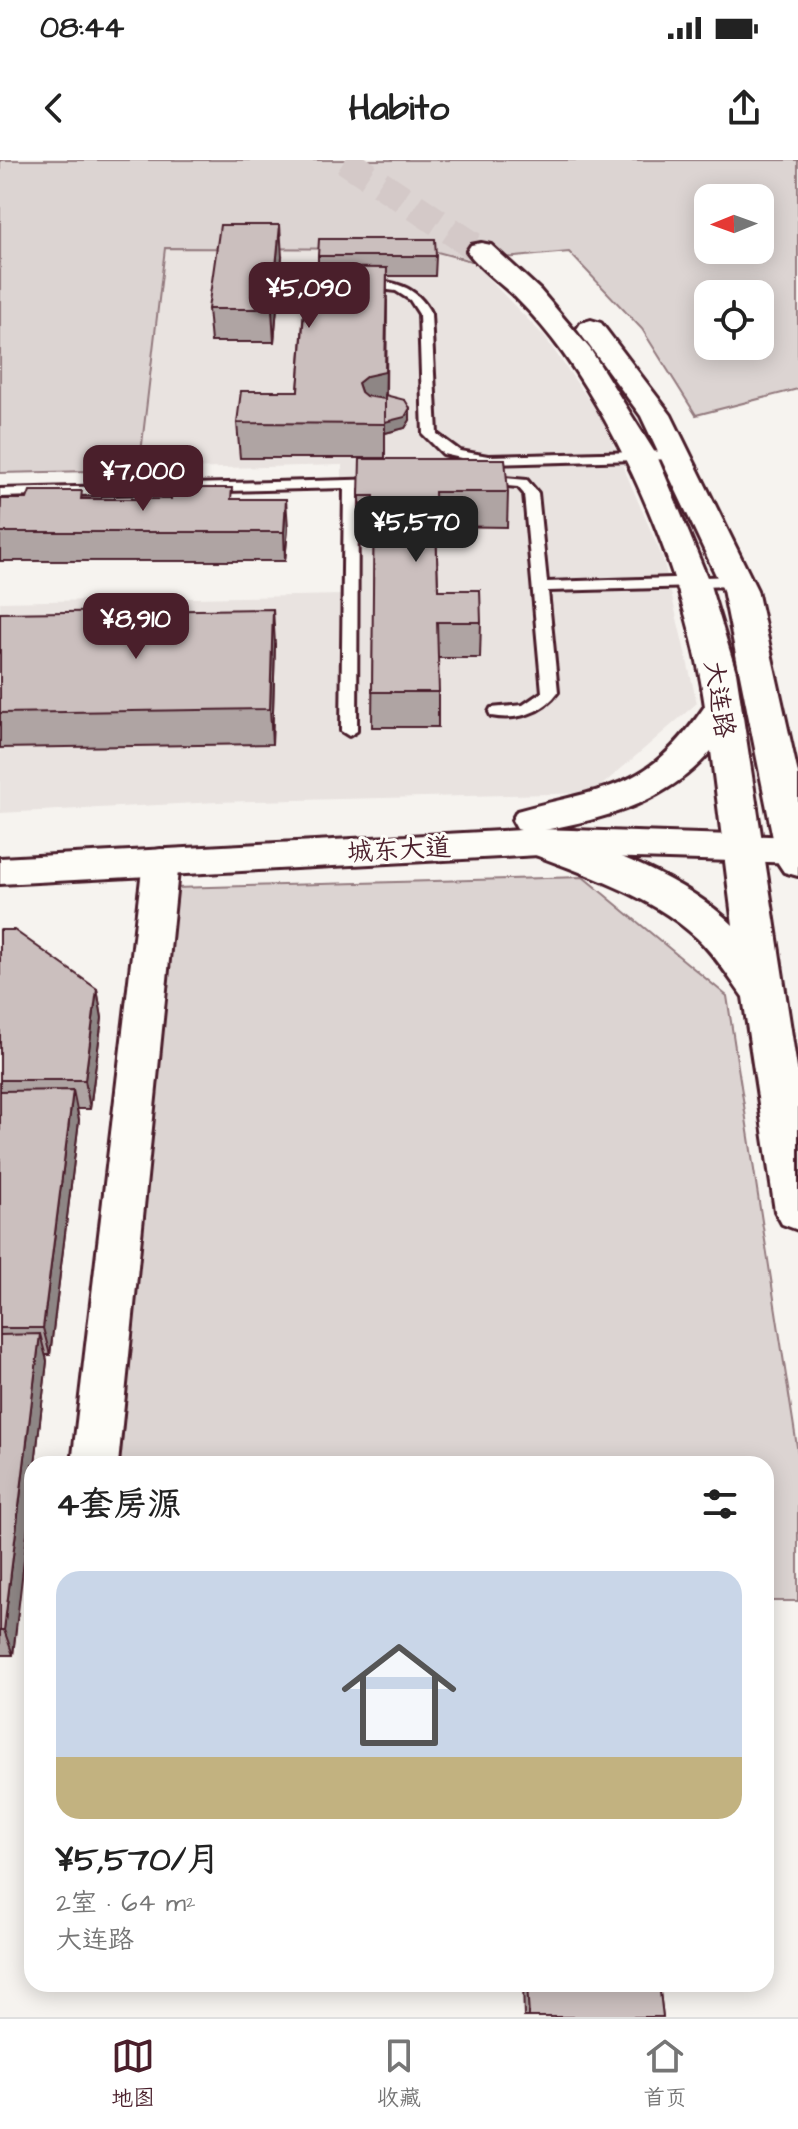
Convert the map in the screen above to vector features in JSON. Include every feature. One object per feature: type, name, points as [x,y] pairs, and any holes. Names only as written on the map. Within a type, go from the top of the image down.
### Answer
[{"type":"main road","name":"大连路","points":[[796,842],[761,698],[740,590],[656,415],[577,310],[490,241],[530,296],[575,349],[641,456],[692,582],[718,672],[763,993],[798,1211]]},
{"type":"main road","points":[[761,698],[798,733]]},
{"type":"main road","points":[[535,831],[610,805],[646,787],[679,764],[703,740],[721,709]]},
{"type":"main road","points":[[535,831],[627,875],[688,909],[727,943],[763,993]]},
{"type":"main road","name":"城东大道","points":[[0,847],[535,831],[743,836],[796,842]]},
{"type":"main road","name":"城东大道","points":[[0,871],[535,831]]},
{"type":"street","points":[[96,1456],[161,861]]},
{"type":"lane","points":[[350,282],[380,283],[407,290],[420,298],[425,314],[430,434],[438,446],[458,456],[488,460],[675,455]]},
{"type":"lane","points":[[469,481],[522,483],[531,493],[550,692],[543,703],[525,711],[497,712]]},
{"type":"lane","points":[[0,493],[396,483]]},
{"type":"lane","points":[[349,731],[351,484]]},
{"type":"lane","points":[[541,587],[735,581]]},
{"type":"shaded area","points":[[0,160],[798,160],[798,389],[696,415],[642,329],[569,252],[471,261],[426,249],[165,248],[139,470],[0,473]]},
{"type":"shaded area","points":[[165,248],[426,249],[471,261],[544,336],[603,420],[663,559],[697,703],[593,793],[217,802],[0,813],[0,602],[343,595],[342,465],[139,470]]},
{"type":"shaded area","points":[[583,877],[727,996],[798,1453],[798,1601],[774,1601],[774,1456],[81,1456],[138,889]]},
{"type":"building","points":[[220,225],[280,225],[276,267],[387,268],[385,372],[367,376],[358,383],[366,396],[385,399],[385,424],[237,423],[241,391],[298,391],[307,274],[276,274],[272,309],[208,309]]},
{"type":"building","points":[[319,239],[435,239],[436,256],[318,256]]},
{"type":"building","points":[[385,395],[405,400],[410,408],[405,417],[385,422]]},
{"type":"building","points":[[360,459],[505,459],[508,492],[435,492],[438,590],[480,590],[481,622],[437,622],[439,692],[372,692],[374,496],[359,496]]},
{"type":"building","points":[[172,488],[232,488],[231,499],[286,499],[284,532],[0,532],[1,499],[27,499],[30,491],[82,491],[81,499],[171,499]]},
{"type":"building","points":[[273,609],[270,709],[0,713],[0,613]]},
{"type":"building","points":[[0,930],[14,930],[97,989],[85,1080],[0,1080]]},
{"type":"building","points":[[73,1090],[43,1328],[0,1328],[0,1091]]},
{"type":"building","points":[[40,1334],[4,1630],[0,1630],[0,1335]]},
{"type":"building","points":[[527,1992],[660,1992],[663,2017],[529,2017]]},
{"type":"tunnel","points":[[345,160],[481,251]]}]
